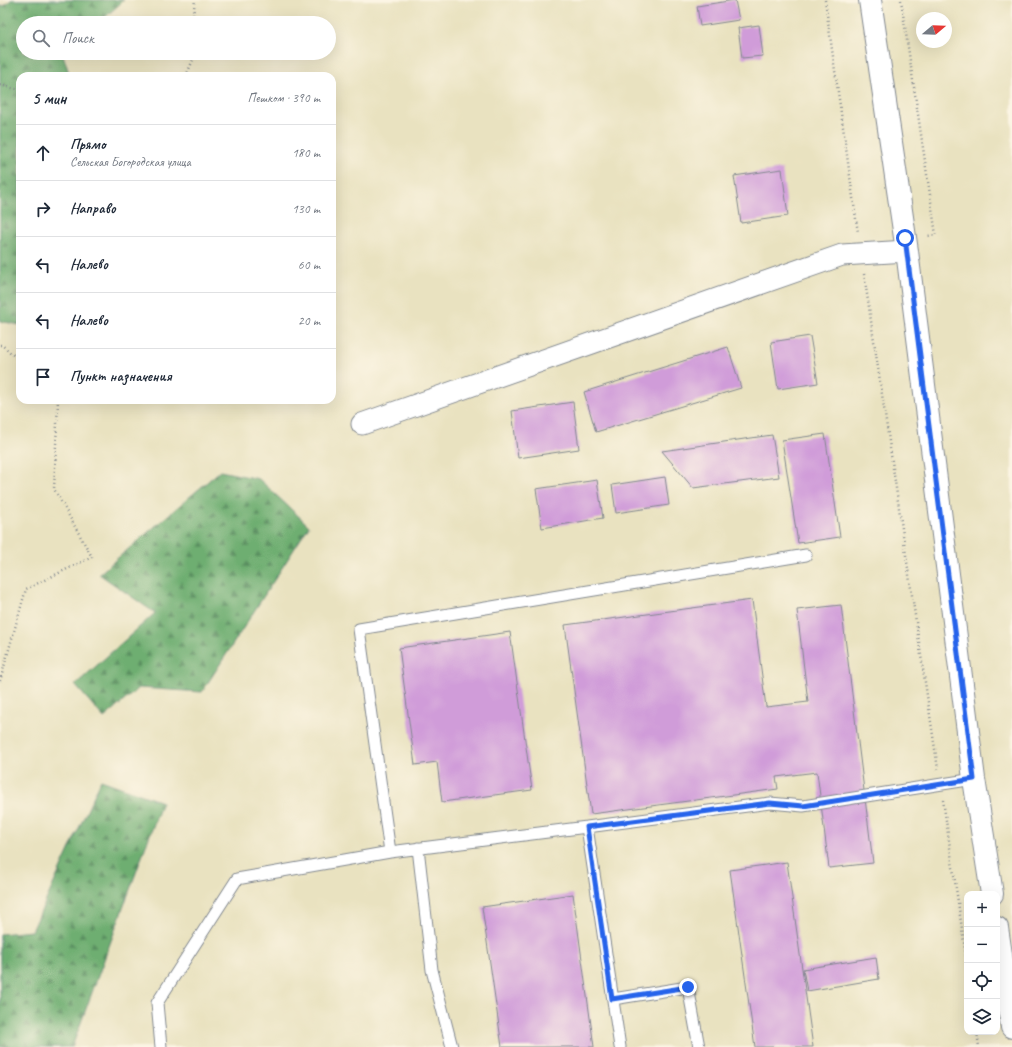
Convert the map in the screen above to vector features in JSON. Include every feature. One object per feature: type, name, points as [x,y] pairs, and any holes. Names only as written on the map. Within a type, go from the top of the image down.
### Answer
[{"type":"main road","points":[[870,0],[907,251],[974,779],[992,891]]},
{"type":"main road","points":[[1000,948],[1012,1027]]},
{"type":"street","points":[[362,424],[842,255],[907,251]]},
{"type":"lane","points":[[390,852],[359,629],[806,555]]},
{"type":"lane","points":[[161,1047],[157,1003],[238,878],[418,848],[770,803],[803,806],[974,779]]},
{"type":"lane","points":[[587,827],[620,1047]]},
{"type":"lane","points":[[418,848],[432,970],[452,1047]]},
{"type":"lane","points":[[612,999],[688,987],[699,1047]]},
{"type":"path","points":[[193,16],[196,0]]},
{"type":"path","points":[[825,0],[878,379],[964,943]]},
{"type":"path","points":[[901,0],[936,235]]},
{"type":"path","points":[[188,72],[193,60]]},
{"type":"path","points":[[0,84],[16,89]]},
{"type":"path","points":[[0,345],[2,345],[16,357]]},
{"type":"path","points":[[0,682],[26,589],[92,557],[54,489],[58,404]]},
{"type":"path","points":[[977,1035],[979,1047]]},
{"type":"green space","points":[[11,0],[124,0],[107,16],[16,16],[16,60],[65,60],[69,72],[16,72],[16,324],[0,321],[0,6],[4,6]]},
{"type":"green space","points":[[220,471],[259,479],[309,526],[202,692],[139,688],[104,718],[75,685],[155,613],[99,574]]},
{"type":"green space","points":[[101,780],[162,802],[72,1047],[0,1047],[0,934],[32,931]]},
{"type":"building","points":[[735,0],[739,20],[700,26],[697,6]]},
{"type":"building","points":[[759,25],[763,56],[742,58],[738,28]]},
{"type":"building","points":[[782,169],[788,216],[741,223],[734,176]]},
{"type":"building","points":[[810,336],[818,383],[778,389],[771,342]]},
{"type":"building","points":[[728,347],[741,388],[596,432],[584,392]]},
{"type":"building","points":[[573,402],[579,449],[518,458],[512,411]]},
{"type":"building","points":[[825,434],[840,537],[798,543],[782,440]]},
{"type":"building","points":[[772,435],[779,477],[693,488],[662,451]]},
{"type":"building","points":[[665,477],[669,505],[616,513],[612,485]]},
{"type":"building","points":[[597,480],[603,518],[542,528],[536,489]]},
{"type":"building","points":[[752,600],[766,707],[808,702],[797,610],[841,605],[873,863],[829,868],[817,772],[776,777],[778,789],[591,814],[565,625]]},
{"type":"building","points":[[510,632],[532,790],[442,802],[437,762],[415,765],[399,648]]},
{"type":"building","points":[[787,862],[813,1047],[755,1047],[730,870]]},
{"type":"building","points":[[573,894],[594,1047],[502,1047],[482,907]]},
{"type":"building","points":[[876,957],[879,979],[807,991],[803,969]]},
{"type":"route","points":[[688,987],[612,999],[587,827],[770,803],[803,806],[974,779],[905,238]]}]
